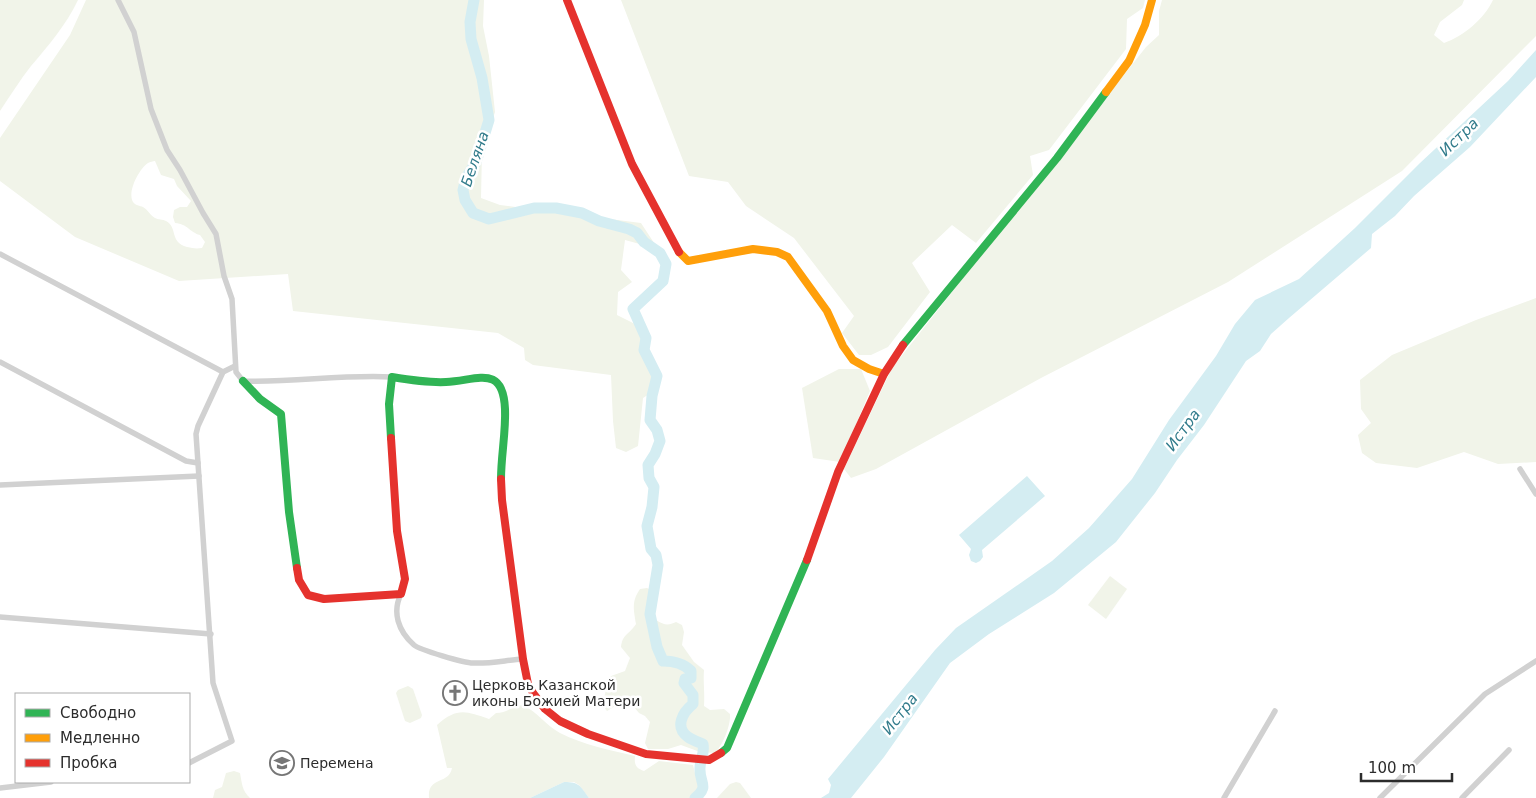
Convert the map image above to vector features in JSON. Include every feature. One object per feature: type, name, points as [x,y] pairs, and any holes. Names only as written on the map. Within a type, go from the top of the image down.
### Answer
[{"type":"street","points":[[118,0],[134,32],[151,109],[168,150],[216,234],[224,276],[232,299],[234,366],[236,372],[260,398],[281,414],[289,512],[299,580],[308,595],[324,599],[401,594]]},
{"type":"street","points":[[567,0],[632,164],[680,255],[688,261],[762,249],[783,254],[788,258],[827,311],[843,346],[853,360],[869,369],[884,374]]},
{"type":"street","points":[[244,381],[276,382],[306,378],[392,377],[426,382],[450,382],[488,377],[500,386],[503,394],[504,418],[501,476],[502,500],[523,659],[528,684],[533,694],[545,709],[560,721],[588,734],[646,754],[709,760],[727,748],[807,561],[838,472],[884,374],[896,353],[1057,158],[1129,61],[1145,25],[1152,0]]},
{"type":"street","points":[[0,254],[223,372]]},
{"type":"street","points":[[0,362],[186,461],[198,462]]},
{"type":"street","points":[[190,762],[232,741],[213,683],[196,434],[223,372],[234,366]]},
{"type":"street","points":[[392,377],[389,404],[397,531],[405,578],[397,602],[398,622],[404,634],[415,646],[472,663],[523,659]]},
{"type":"street","points":[[1520,469],[1536,494]]},
{"type":"street","points":[[0,485],[199,476]]},
{"type":"street","points":[[0,617],[211,634]]},
{"type":"street","points":[[1380,798],[1485,694],[1536,661]]},
{"type":"street","points":[[1224,798],[1275,711]]},
{"type":"street","points":[[1462,798],[1509,750]]},
{"type":"street","points":[[0,788],[42,783]]},
{"type":"shaded area","points":[[0,0],[78,0],[63,26],[27,71],[0,111]]},
{"type":"shaded area","points":[[86,0],[484,0],[483,26],[489,56],[495,112],[482,151],[481,198],[500,205],[641,223],[658,249],[625,240],[621,270],[632,282],[618,292],[617,315],[641,327],[660,387],[643,398],[638,446],[626,452],[616,448],[611,375],[533,365],[525,360],[524,348],[498,333],[293,311],[288,274],[179,281],[75,237],[0,181],[0,138],[70,35]],"holes":[[[155,161],[161,175],[174,179],[177,186],[191,201],[187,207],[180,207],[174,210],[173,217],[175,223],[183,225],[200,235],[205,242],[202,248],[181,245],[170,224],[165,220],[155,218],[145,208],[133,202],[133,187],[138,175],[148,163]]]},
{"type":"shaded area","points":[[621,0],[1145,0],[1143,8],[1127,19],[1126,49],[1049,150],[1030,156],[1033,175],[976,243],[952,225],[912,263],[930,292],[888,347],[871,355],[859,355],[842,333],[854,316],[794,238],[746,206],[728,182],[689,176]]},
{"type":"shaded area","points":[[1162,0],[1464,0],[1462,5],[1440,22],[1434,35],[1444,43],[1459,36],[1473,26],[1493,0],[1536,0],[1536,36],[1402,171],[1228,282],[1041,378],[876,469],[851,478],[844,469],[892,368],[1146,47],[1159,35],[1159,11]]},
{"type":"shaded area","points":[[1536,298],[1536,462],[1498,464],[1464,452],[1417,468],[1376,463],[1362,453],[1358,435],[1371,423],[1361,409],[1360,380],[1392,355],[1476,320]]},
{"type":"shaded area","points":[[839,369],[861,369],[870,391],[840,462],[813,458],[802,388]]},
{"type":"shaded area","points":[[1110,576],[1127,589],[1106,619],[1088,605]]},
{"type":"shaded area","points":[[647,588],[653,591],[656,620],[666,624],[676,622],[682,625],[684,632],[682,645],[694,662],[704,670],[704,706],[710,710],[724,709],[730,714],[726,735],[715,753],[700,752],[681,745],[668,749],[648,749],[645,743],[650,722],[645,716],[639,713],[630,702],[617,705],[607,711],[603,706],[607,683],[611,676],[625,671],[630,658],[621,647],[622,642],[636,624],[635,598],[640,589]]},
{"type":"shaded area","points":[[408,686],[413,689],[422,715],[421,718],[410,723],[405,721],[396,693],[398,690]]},
{"type":"shaded area","points":[[523,705],[560,733],[597,747],[635,756],[636,766],[644,771],[659,761],[693,765],[698,786],[697,793],[701,798],[589,798],[579,785],[574,782],[564,782],[530,798],[429,798],[431,786],[447,777],[452,768],[447,768],[437,725],[450,715],[456,713],[474,714],[489,719],[496,713]]},
{"type":"shaded area","points":[[234,771],[240,773],[244,790],[250,798],[213,798],[215,790],[222,787],[226,773]]},
{"type":"shaded area","points":[[740,783],[751,798],[717,798],[730,784]]},
{"type":"water","name":"Истра","points":[[1536,50],[1536,77],[1470,147],[1414,196],[1395,216],[1372,234],[1371,248],[1271,334],[1260,351],[1246,361],[1204,425],[1155,493],[1116,542],[1054,593],[989,634],[950,663],[884,757],[851,798],[821,798],[829,793],[831,785],[828,779],[935,650],[956,628],[1052,561],[1089,528],[1132,479],[1169,420],[1216,356],[1235,324],[1255,300],[1299,279],[1508,81]]},
{"type":"water","points":[[1027,476],[1045,496],[982,550],[983,557],[980,561],[976,563],[971,561],[969,555],[971,549],[959,535]]},
{"type":"water","points":[[564,782],[579,786],[589,798],[530,798]]},
{"type":"waterway","name":"Беляна","points":[[474,0],[470,22],[471,39],[482,78],[489,120],[476,162],[466,178],[463,190],[465,200],[473,213],[489,219],[534,208],[556,208],[582,213],[599,221],[637,233],[644,242],[660,253],[666,264],[663,281],[633,309],[646,338],[644,350],[657,376],[652,396],[650,420],[657,430],[660,441],[648,465],[649,478],[654,487],[652,507],[647,526],[651,549],[656,555],[658,565],[650,614],[657,647],[663,661],[678,663],[691,671],[691,678],[685,679],[684,683],[693,695],[693,704],[683,715],[681,729],[688,737],[703,744],[700,768],[703,787],[695,798]]},
{"type":"traffic: fast","points":[[903,345],[1057,158],[1106,92]]},
{"type":"traffic: fast","points":[[391,438],[389,404],[392,377],[432,382],[477,378],[493,380],[499,385],[505,409],[501,479]]},
{"type":"traffic: fast","points":[[243,381],[260,399],[281,414],[289,512],[297,568]]},
{"type":"traffic: fast","points":[[721,753],[727,748],[807,560]]},
{"type":"traffic: slow","points":[[1106,92],[1129,61],[1145,25],[1152,0]]},
{"type":"traffic: slow","points":[[679,252],[688,261],[753,249],[777,252],[788,257],[827,311],[843,346],[853,360],[869,369],[884,374]]},
{"type":"traffic: jam","points":[[567,0],[632,164],[679,252]]},
{"type":"traffic: jam","points":[[807,560],[838,472],[884,374],[903,345]]},
{"type":"traffic: jam","points":[[297,568],[299,580],[308,595],[324,599],[401,594],[405,579],[397,531],[391,438]]},
{"type":"traffic: jam","points":[[501,479],[502,500],[523,659],[528,684],[545,709],[560,721],[588,734],[646,754],[709,760],[721,753]]},
{"type":"place","name":"Церковь Казанской иконы Божией Матери","points":[[455,693]]},
{"type":"place","name":"Перемена","points":[[282,763]]}]
